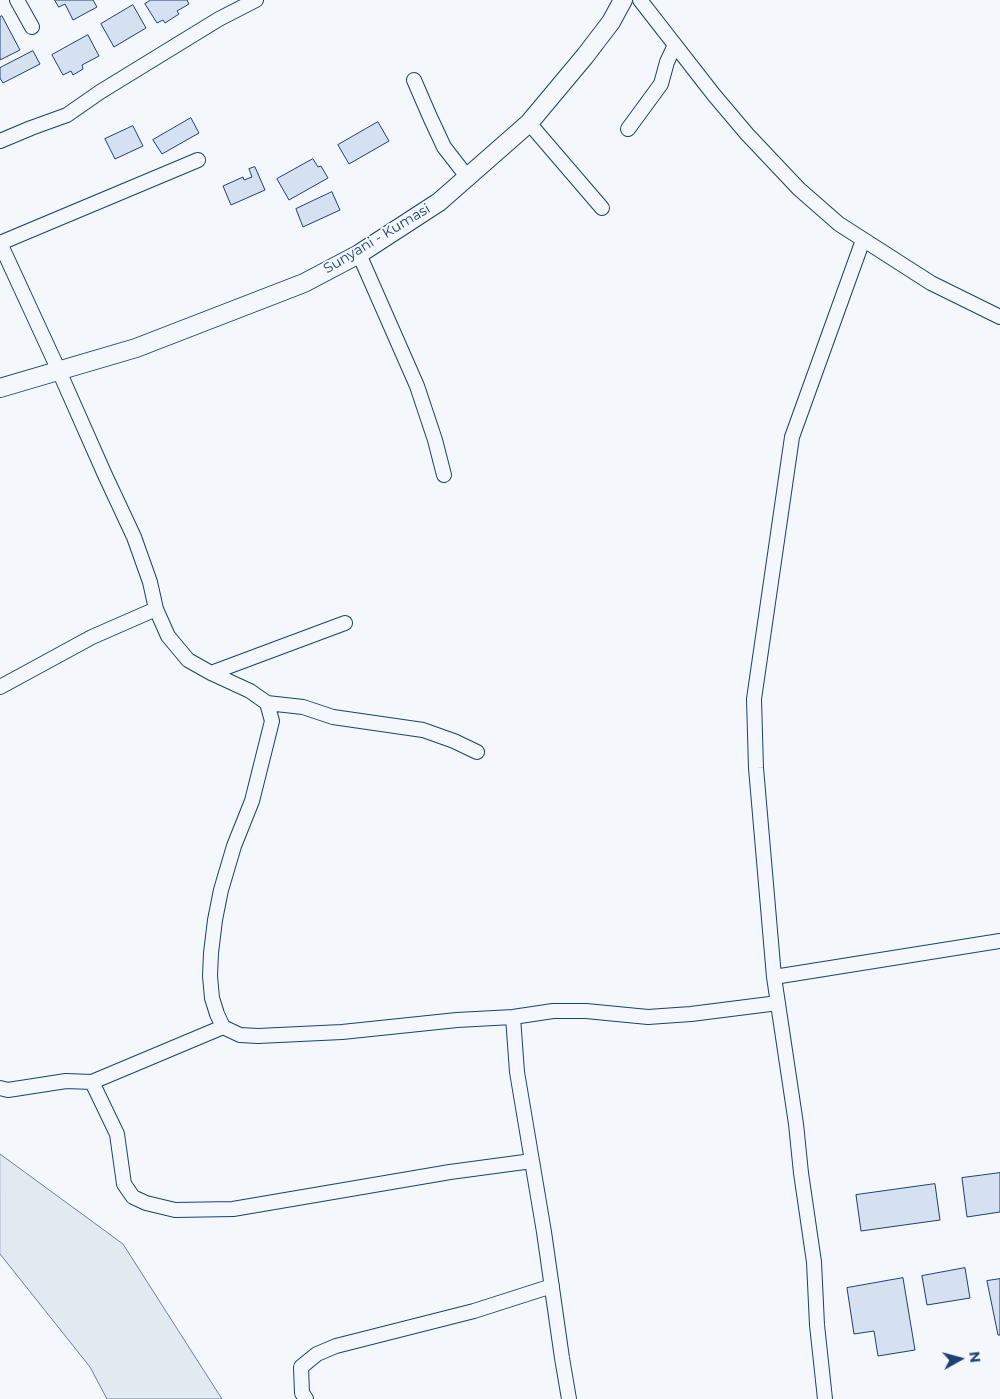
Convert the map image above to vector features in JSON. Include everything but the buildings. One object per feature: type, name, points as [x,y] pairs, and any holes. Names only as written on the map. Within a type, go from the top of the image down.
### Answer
[{"type":"main road","name":"Sunyani - Kumasi","points":[[0,388],[136,348],[304,283],[359,254],[439,202],[529,123],[585,56],[611,22],[624,0]]},
{"type":"street","points":[[18,0],[32,27]]},
{"type":"street","points":[[0,141],[68,115],[100,92],[219,19],[256,0]]},
{"type":"street","points":[[640,0],[736,121],[798,189],[839,224],[931,283],[1000,316]]},
{"type":"street","points":[[628,129],[661,84],[667,62],[675,45]]},
{"type":"street","points":[[414,80],[444,147],[468,178]]},
{"type":"street","points":[[529,123],[602,208]]},
{"type":"street","points":[[198,160],[0,243],[104,475],[134,536],[150,582],[156,609],[168,636],[188,660],[250,691],[267,703],[303,707],[333,718],[423,730],[454,741],[477,752]]},
{"type":"street","points":[[825,1399],[817,1324],[814,1262],[774,977],[756,768],[754,699],[792,436],[864,240]]},
{"type":"street","points":[[359,254],[418,386],[444,475]]},
{"type":"street","points":[[0,687],[92,637],[156,609]]},
{"type":"street","points":[[211,673],[345,623]]},
{"type":"street","points":[[267,703],[272,721],[252,801],[234,846],[221,890],[214,928],[210,976],[212,998],[223,1027],[240,1035],[258,1036],[342,1032],[457,1020],[513,1017],[553,1011],[586,1011],[648,1016],[691,1014],[778,1003]]},
{"type":"street","points":[[774,977],[1000,941]]},
{"type":"street","points":[[513,1017],[517,1072],[569,1399]]},
{"type":"street","points":[[0,1088],[8,1090],[66,1081],[92,1082],[223,1027]]},
{"type":"street","points":[[92,1082],[117,1134],[124,1184],[133,1197],[146,1203],[174,1210],[233,1208],[450,1172],[532,1162]]},
{"type":"street","points":[[306,1399],[302,1393],[301,1367],[317,1354],[336,1346],[474,1311],[552,1286]]},
{"type":"shaded area","points":[[0,1154],[123,1244],[222,1399],[107,1399],[90,1367],[0,1254]]}]
